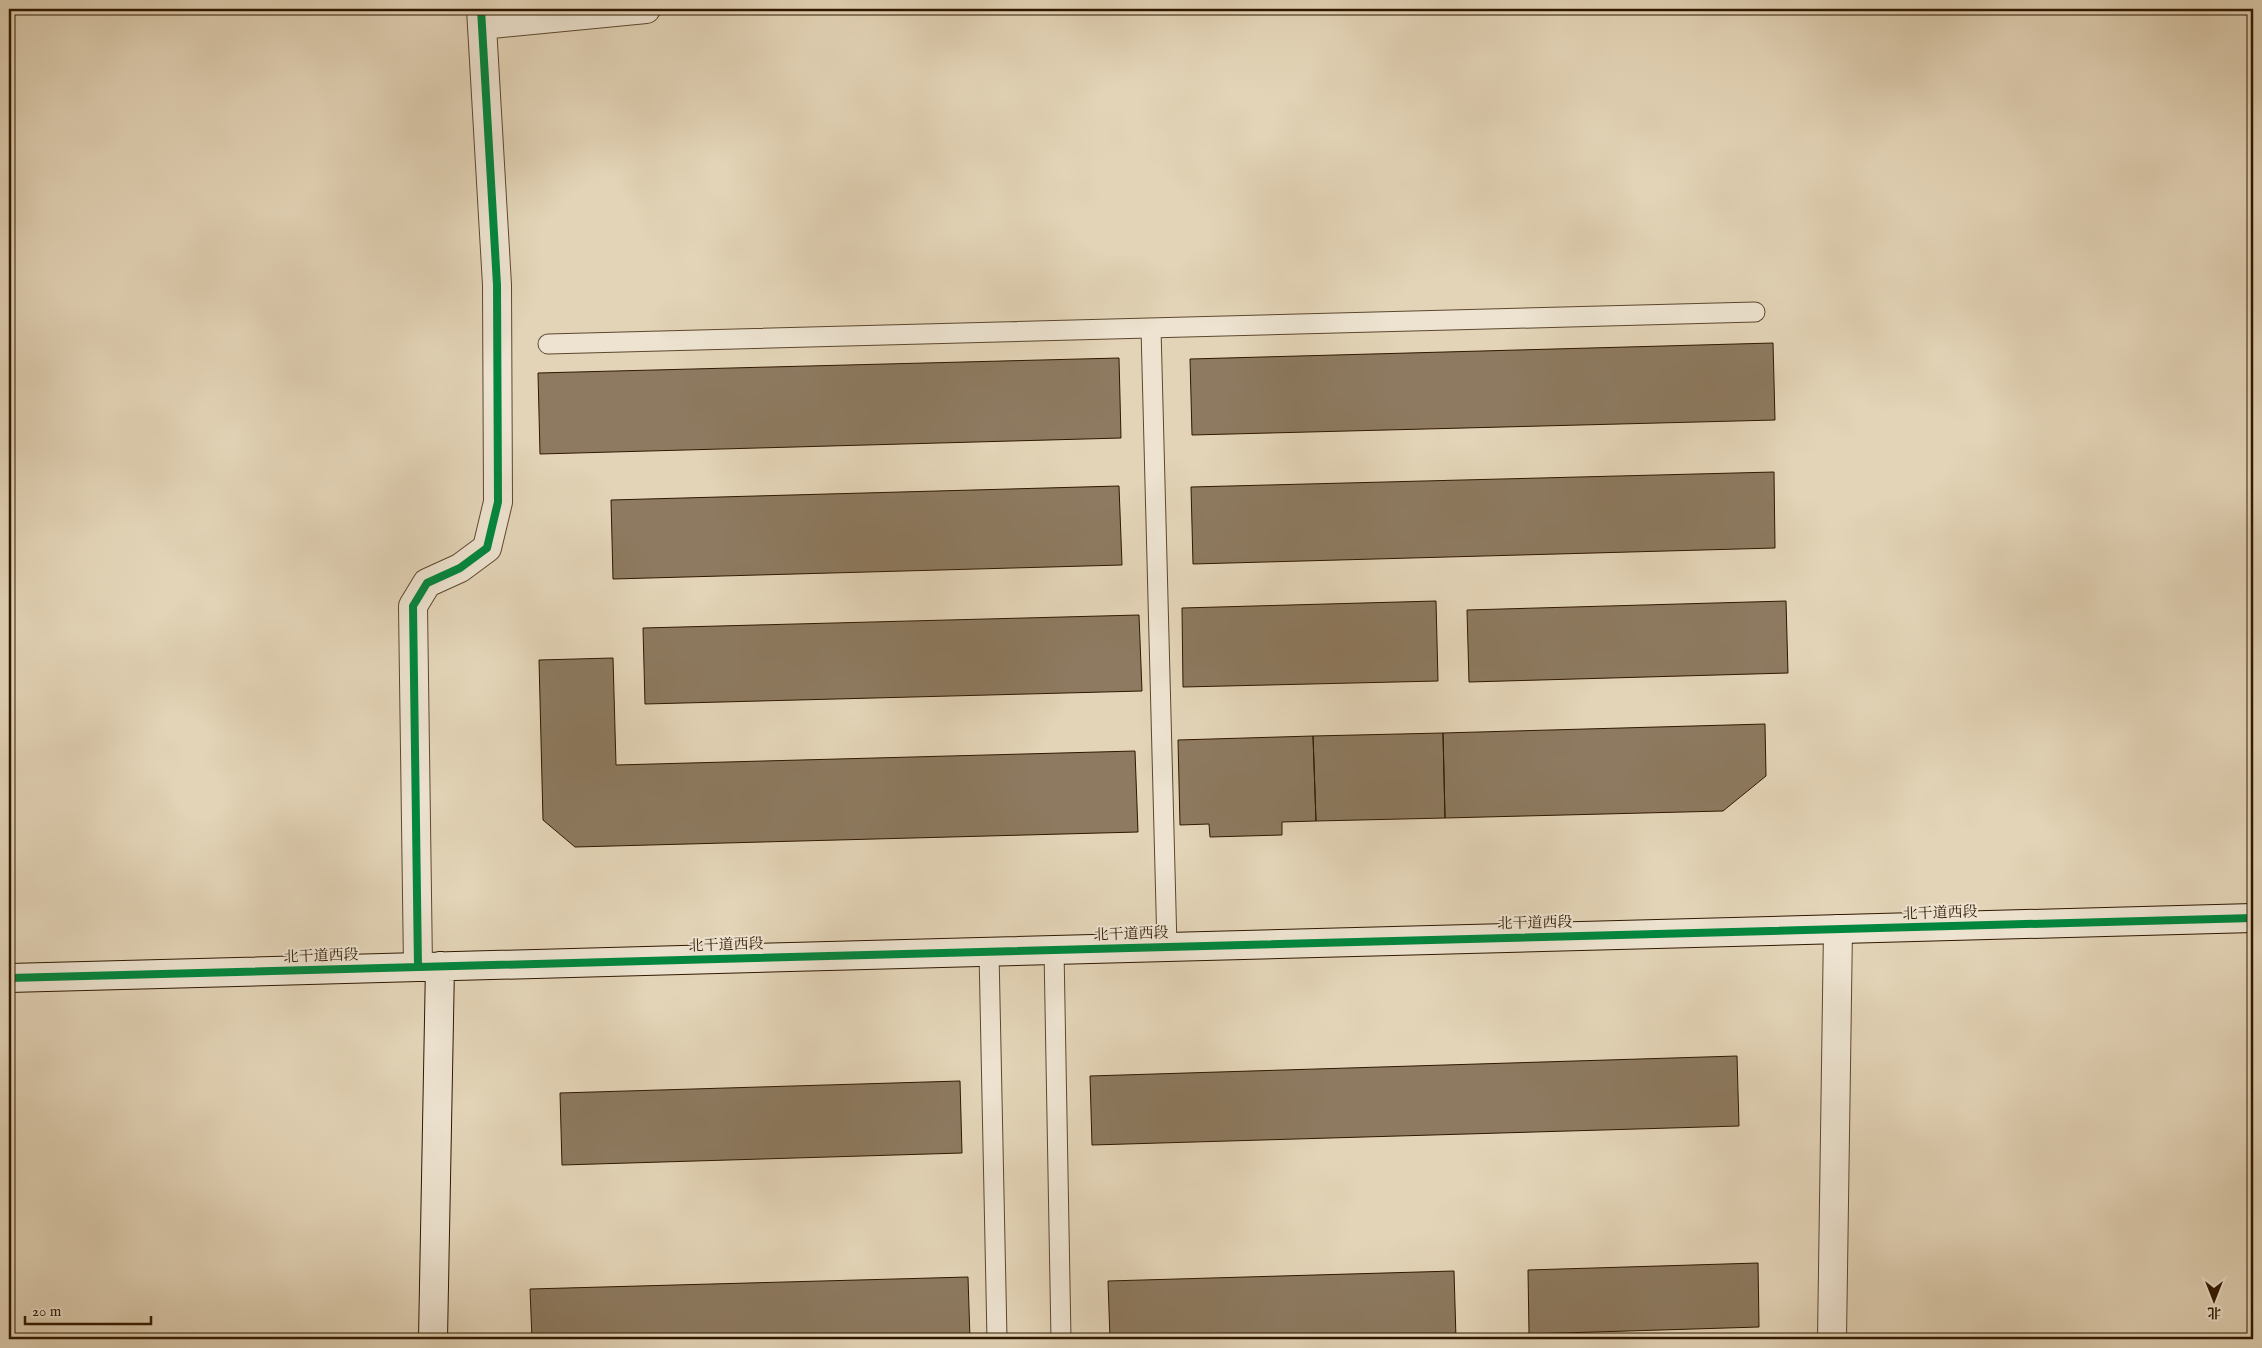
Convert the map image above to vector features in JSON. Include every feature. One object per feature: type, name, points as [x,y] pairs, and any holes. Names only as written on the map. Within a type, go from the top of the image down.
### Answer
[{"type":"street","points":[[433,1339],[429,967],[413,606],[426,583],[460,568],[487,548],[498,502],[497,285],[481,17],[646,9]]},
{"type":"street","name":"北干道西段","points":[[9,978],[2253,918]]},
{"type":"street","points":[[1832,1339],[1838,929]]},
{"type":"lane","points":[[548,344],[1755,312]]},
{"type":"lane","points":[[1151,328],[1167,947]]},
{"type":"lane","points":[[1054,950],[1061,1339]]},
{"type":"lane","points":[[989,952],[997,1339]]},
{"type":"building","points":[[1773,343],[1775,420],[1192,435],[1190,359]]},
{"type":"building","points":[[1119,358],[1121,438],[540,454],[538,373]]},
{"type":"building","points":[[1774,472],[1775,548],[1193,564],[1191,487]]},
{"type":"building","points":[[1119,486],[1122,565],[613,579],[611,500]]},
{"type":"building","points":[[1436,601],[1438,681],[1183,687],[1182,608]]},
{"type":"building","points":[[1786,601],[1788,673],[1469,682],[1467,610]]},
{"type":"building","points":[[1139,615],[1142,691],[645,704],[643,628]]},
{"type":"building","points":[[613,658],[616,765],[1135,751],[1138,832],[575,847],[543,820],[539,660]]},
{"type":"building","points":[[1765,724],[1766,776],[1723,811],[1445,818],[1443,733]]},
{"type":"building","points":[[1443,733],[1445,818],[1316,821],[1313,736]]},
{"type":"building","points":[[1313,736],[1316,821],[1282,822],[1282,835],[1210,837],[1209,824],[1180,825],[1178,740]]},
{"type":"building","points":[[1737,1056],[1739,1126],[1092,1145],[1090,1076]]},
{"type":"building","points":[[960,1081],[962,1153],[562,1165],[560,1093]]},
{"type":"building","points":[[1758,1263],[1759,1327],[1529,1334],[1528,1270]]},
{"type":"building","points":[[1454,1271],[1456,1339],[1110,1339],[1108,1281]]},
{"type":"building","points":[[968,1277],[970,1339],[532,1339],[530,1289]]},
{"type":"cycle path","points":[[418,967],[413,606],[427,583],[460,568],[487,548],[498,502],[497,285],[481,9]]},
{"type":"cycle path","points":[[9,978],[2253,918]]}]
